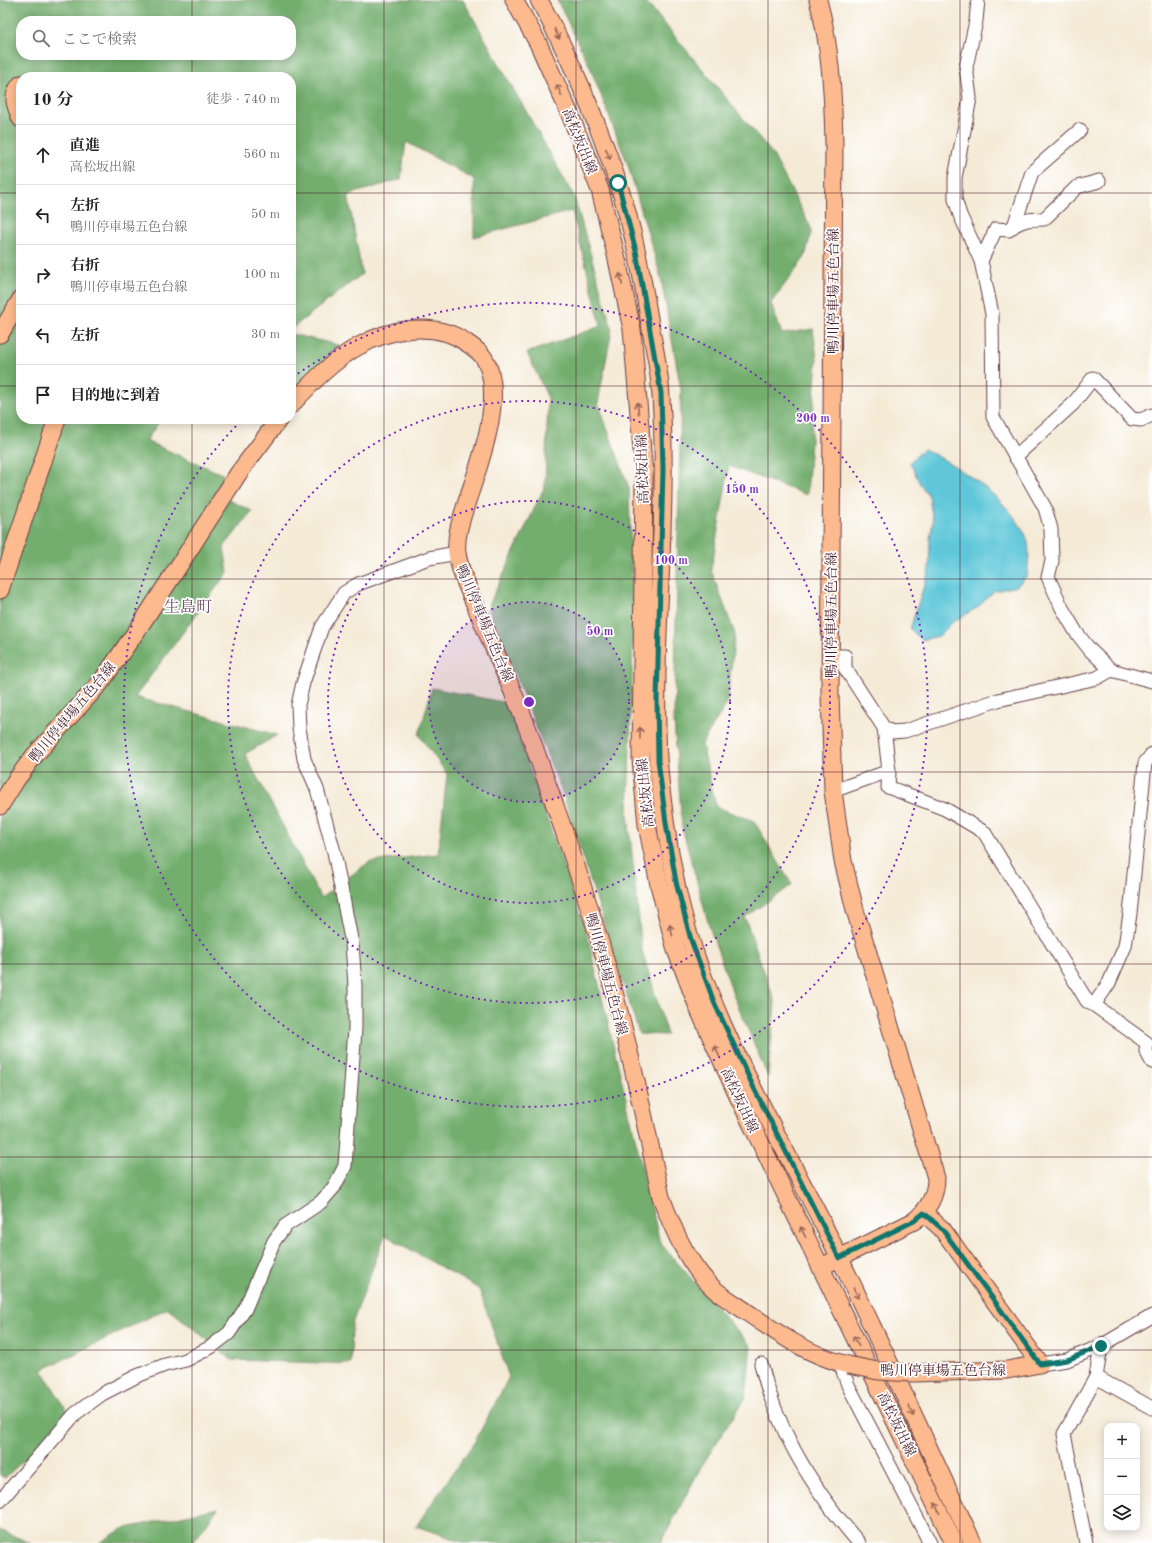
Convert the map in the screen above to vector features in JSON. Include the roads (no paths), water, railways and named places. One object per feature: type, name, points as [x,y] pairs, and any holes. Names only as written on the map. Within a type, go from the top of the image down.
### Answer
[{"type":"main road","name":"高松坂出線","points":[[514,0],[538,43],[600,190],[632,329],[644,475],[641,760],[647,825],[659,885],[676,950],[699,1010],[739,1099],[954,1543]]},
{"type":"main road","name":"高松坂出線","points":[[539,0],[555,30],[588,101],[618,183],[636,251],[661,393],[663,470],[657,700],[658,760],[666,823],[676,882],[691,940],[714,1002],[752,1084],[839,1258],[973,1543]]},
{"type":"main road","name":"鴨川停車場五色台線","points":[[818,0],[833,96],[834,144],[830,656],[833,792],[843,861],[856,910],[935,1169],[936,1189],[924,1213],[914,1221],[820,1267]]},
{"type":"main road","points":[[16,90],[14,101],[16,106]]},
{"type":"main road","points":[[0,334],[16,307]]},
{"type":"main road","name":"鴨川停車場五色台線","points":[[296,401],[327,370],[356,348],[382,334],[419,329],[441,330],[458,336],[484,357],[490,373],[492,390],[491,408],[477,471],[456,537],[457,553],[461,569],[479,614],[521,709],[578,872],[608,970],[661,1197],[673,1227],[692,1262],[714,1289],[796,1344],[820,1356],[844,1364],[878,1371],[913,1373],[1007,1370],[1040,1364]]},
{"type":"main road","points":[[0,590],[55,424]]},
{"type":"main road","name":"鴨川停車場五色台線","points":[[0,806],[16,780],[34,756],[101,682],[140,626],[238,474],[275,424]]},
{"type":"main road","points":[[924,1213],[942,1229],[1040,1364]]},
{"type":"street","points":[[978,0],[976,20],[966,67],[970,98],[955,178],[955,198],[960,215],[980,261],[992,314],[993,417],[1045,508],[1051,529],[1052,561],[1048,577],[1062,608],[1086,644],[1111,670],[1152,681]]},
{"type":"street","points":[[980,261],[996,229],[1009,230],[1015,223],[1032,172],[1080,130]]},
{"type":"street","points":[[1015,223],[1028,219],[1044,219],[1077,188],[1099,180]]},
{"type":"street","points":[[1015,457],[1073,404],[1093,378],[1132,419],[1141,420],[1152,415]]},
{"type":"street","points":[[0,1501],[75,1414],[102,1394],[137,1376],[165,1365],[186,1360],[211,1347],[229,1333],[245,1309],[274,1241],[285,1226],[321,1202],[334,1187],[345,1166],[355,1029],[355,985],[352,944],[334,852],[317,789],[304,759],[299,728],[298,705],[303,683],[322,627],[344,592],[358,584],[429,558],[457,553]]},
{"type":"street","points":[[830,656],[845,656],[845,668],[884,728],[889,771],[888,786],[945,809],[984,832],[1036,914],[1087,1000],[1094,1006],[1150,1040],[1146,1051],[1152,1062]]},
{"type":"street","points":[[884,728],[892,732],[905,731],[998,700],[1097,678],[1111,670]]},
{"type":"street","points":[[1094,1006],[1109,983],[1125,946],[1130,914],[1145,763],[1152,754]]},
{"type":"street","points":[[833,792],[889,771]]},
{"type":"street","points":[[1040,1364],[1067,1360],[1101,1346],[1152,1316]]},
{"type":"street","points":[[1086,1543],[1064,1434],[1096,1377],[1101,1346]]},
{"type":"street","points":[[761,1364],[767,1388],[778,1418],[811,1481],[859,1543]]},
{"type":"street","points":[[844,1364],[848,1385],[930,1543]]},
{"type":"street","points":[[1096,1377],[1152,1408]]},
{"type":"water","points":[[924,449],[953,465],[982,485],[1008,509],[1018,522],[1028,540],[1029,556],[1027,576],[1017,586],[994,591],[978,607],[953,622],[939,636],[922,640],[910,629],[929,570],[930,538],[933,522],[929,496],[920,484],[910,462]]},
{"type":"district","name":"生島町","points":[[188,606]]}]
